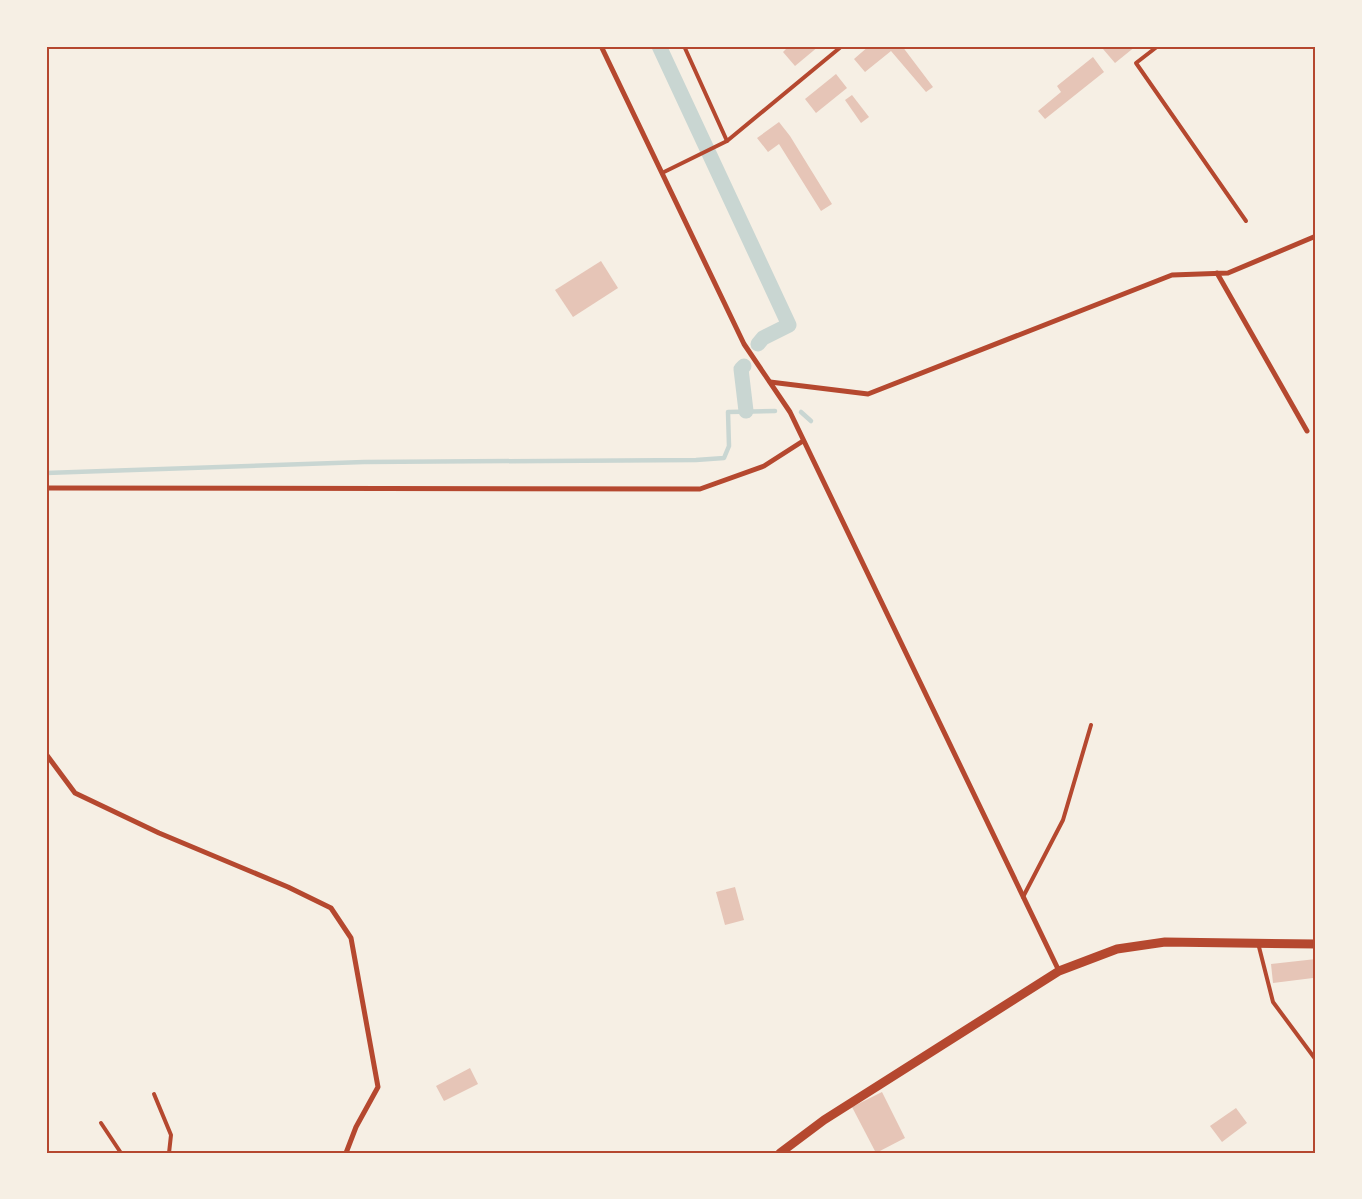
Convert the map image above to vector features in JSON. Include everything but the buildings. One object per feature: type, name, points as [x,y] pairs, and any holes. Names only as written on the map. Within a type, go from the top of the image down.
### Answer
[{"type":"street","points":[[601,46],[744,344],[790,412],[1059,971]]},
{"type":"street","points":[[770,382],[868,394],[1172,275],[1228,273],[1316,236]]},
{"type":"street","points":[[1217,274],[1307,430]]},
{"type":"street","points":[[46,488],[700,489],[764,466],[803,440]]},
{"type":"street","points":[[46,754],[74,793],[159,833],[288,887],[331,908],[351,938],[378,1087],[356,1127],[346,1153]]},
{"type":"street","points":[[780,1153],[824,1120],[1059,971],[1117,949],[1165,942],[1316,944]]},
{"type":"lane","points":[[684,46],[726,142]]},
{"type":"lane","points":[[662,173],[726,142],[842,46]]},
{"type":"lane","points":[[1158,46],[1136,63],[1246,221]]},
{"type":"lane","points":[[1023,897],[1063,820],[1091,725]]},
{"type":"lane","points":[[1258,943],[1272,1002],[1316,1060]]},
{"type":"lane","points":[[154,1094],[171,1136],[169,1153]]},
{"type":"lane","points":[[101,1124],[121,1153]]},
{"type":"waterway","points":[[659,46],[789,325],[763,338],[758,344]]},
{"type":"waterway","points":[[744,366],[741,369],[746,411]]},
{"type":"waterway","points":[[46,473],[364,462],[696,460],[724,458],[729,446],[728,412],[775,411]]},
{"type":"waterway","points":[[801,412],[811,421]]}]
